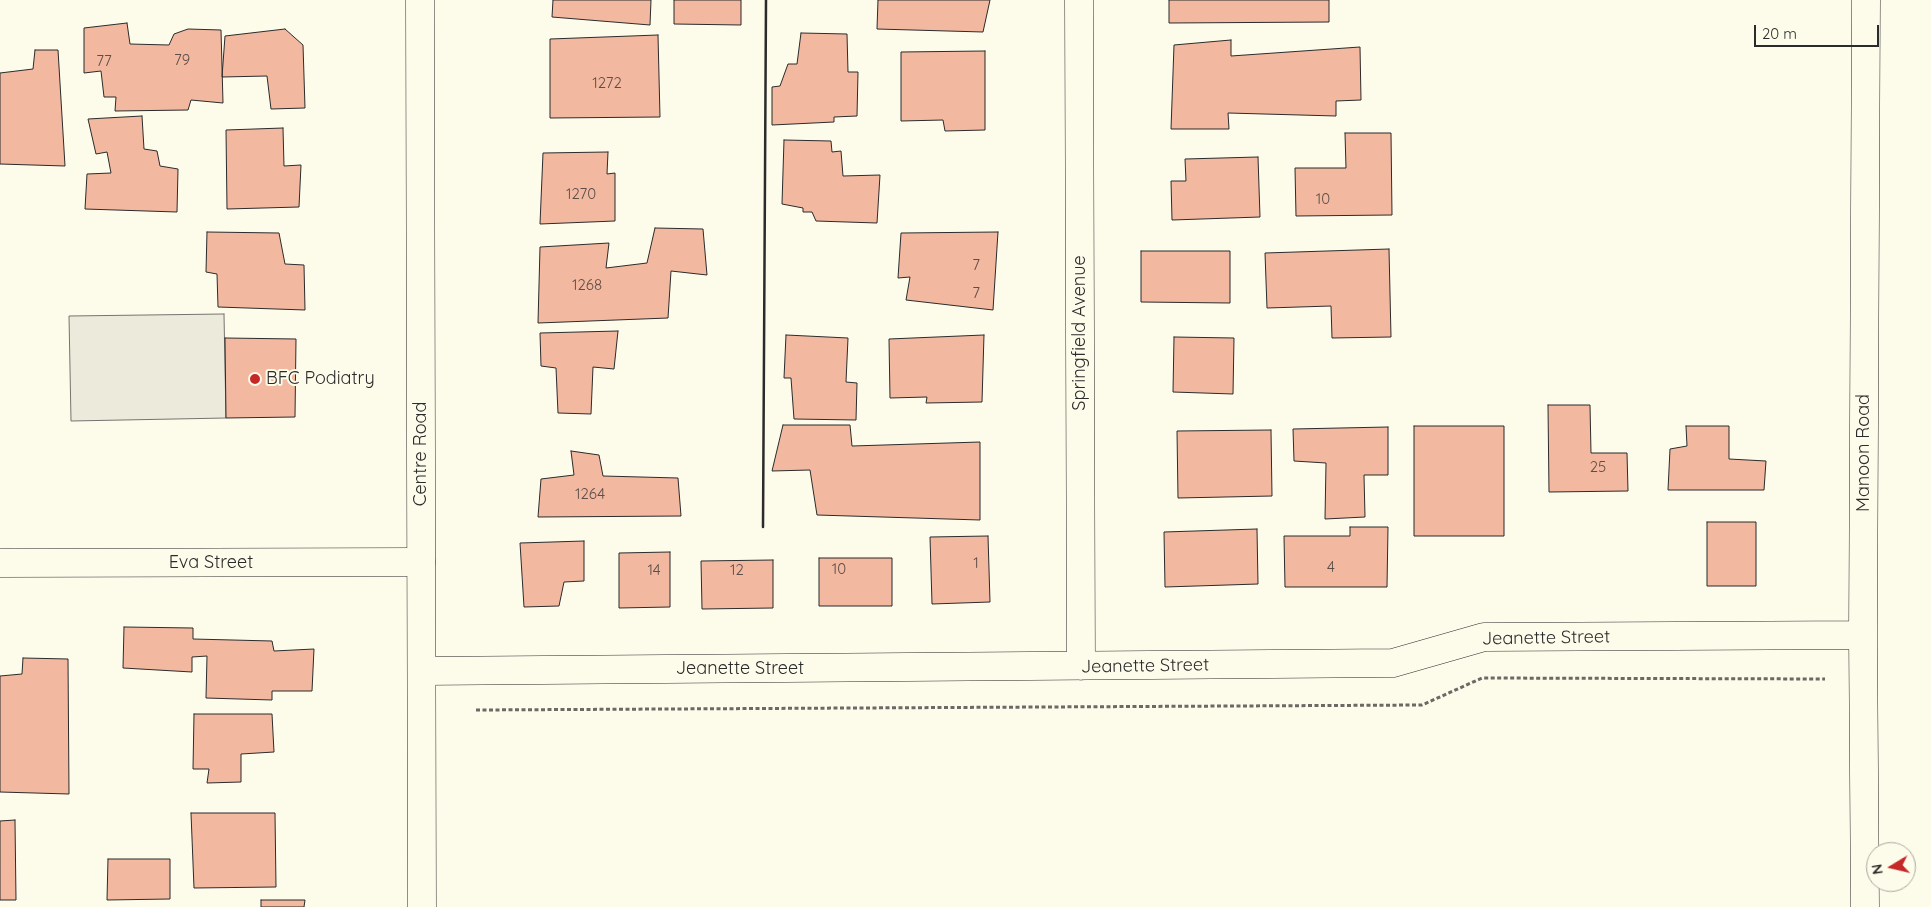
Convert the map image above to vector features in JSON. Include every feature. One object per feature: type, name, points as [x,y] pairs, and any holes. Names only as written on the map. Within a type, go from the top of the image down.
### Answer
[{"type":"street","name":"Centre Road","points":[[420,0],[422,907]]},
{"type":"street","name":"Springfield Avenue","points":[[1079,0],[1081,666]]},
{"type":"street","name":"Manoon Road","points":[[1865,907],[1863,635],[1866,0]]},
{"type":"street","name":"Eva Street","points":[[0,563],[421,562]]},
{"type":"street","name":"Jeanette Street","points":[[422,671],[1393,663],[1484,637],[1863,635]]},
{"type":"shaded area","points":[[224,314],[226,418],[71,421],[69,316]]},
{"type":"building","points":[[553,0],[651,0],[650,25],[552,17]]},
{"type":"building","points":[[674,0],[741,0],[741,25],[674,24]]},
{"type":"building","points":[[878,0],[990,0],[983,32],[877,29]]},
{"type":"building","points":[[1169,0],[1329,0],[1329,22],[1169,23]]},
{"type":"building","points":[[127,23],[130,44],[169,45],[174,34],[188,29],[221,30],[223,103],[191,100],[188,110],[115,111],[116,97],[104,97],[101,71],[84,73],[84,28]]},
{"type":"building","points":[[285,29],[303,45],[305,108],[271,109],[267,76],[222,77],[225,36]]},
{"type":"building","points":[[801,33],[847,34],[848,72],[858,72],[857,116],[834,117],[834,122],[772,125],[772,87],[780,86],[788,64],[797,64]]},
{"type":"building","points":[[658,35],[660,117],[550,118],[550,39]]},
{"type":"building","points":[[1231,40],[1231,56],[1360,47],[1361,100],[1336,101],[1336,116],[1228,113],[1229,129],[1171,129],[1174,45]]},
{"type":"building","points":[[35,50],[58,50],[65,166],[0,164],[0,73],[33,69]]},
{"type":"building","points":[[985,51],[985,130],[945,131],[943,120],[901,121],[901,52]]},
{"type":"building","points":[[142,116],[144,149],[157,151],[160,166],[178,169],[177,212],[85,209],[87,174],[111,173],[107,152],[96,154],[88,119]]},
{"type":"building","points":[[283,128],[284,166],[301,165],[299,207],[227,209],[226,130]]},
{"type":"building","points":[[1345,133],[1391,133],[1392,215],[1296,216],[1295,168],[1346,168]]},
{"type":"building","points":[[784,140],[831,141],[832,152],[841,151],[843,176],[880,175],[877,223],[816,221],[812,212],[803,212],[803,208],[782,204]]},
{"type":"building","points":[[608,152],[607,174],[615,173],[615,221],[540,224],[543,153]]},
{"type":"building","points":[[1258,157],[1260,217],[1172,220],[1171,181],[1186,181],[1185,159]]},
{"type":"building","points":[[655,228],[703,229],[707,275],[671,271],[668,318],[538,323],[540,247],[609,243],[606,268],[647,263]]},
{"type":"building","points":[[207,232],[279,233],[285,264],[304,265],[305,310],[218,307],[217,274],[206,272]]},
{"type":"building","points":[[998,232],[993,310],[906,300],[910,277],[898,278],[901,233]]},
{"type":"building","points":[[1389,249],[1391,337],[1332,338],[1331,306],[1267,308],[1265,253]]},
{"type":"building","points":[[1141,251],[1230,251],[1230,303],[1141,302]]},
{"type":"building","points":[[618,331],[614,369],[593,367],[591,414],[558,413],[556,368],[541,366],[540,333]]},
{"type":"building","points":[[786,335],[848,338],[846,382],[857,383],[856,420],[794,419],[791,378],[784,378]]},
{"type":"building","points":[[984,335],[982,402],[926,403],[927,397],[890,398],[889,339]]},
{"type":"building","points":[[1174,337],[1234,338],[1233,394],[1173,392]]},
{"type":"building","points":[[225,338],[296,339],[295,417],[226,418]]},
{"type":"building","points":[[1548,405],[1590,405],[1591,453],[1627,453],[1628,491],[1549,492]]},
{"type":"building","points":[[783,425],[850,425],[852,446],[980,442],[980,520],[817,515],[810,470],[772,471]]},
{"type":"building","points":[[1414,426],[1504,426],[1504,536],[1414,536]]},
{"type":"building","points":[[1686,426],[1729,426],[1729,459],[1766,461],[1764,490],[1668,490],[1670,449],[1687,446]]},
{"type":"building","points":[[1388,427],[1388,475],[1364,475],[1365,517],[1325,519],[1326,463],[1294,461],[1293,429]]},
{"type":"building","points":[[1271,430],[1272,496],[1178,498],[1177,431]]},
{"type":"building","points":[[571,451],[599,455],[603,476],[678,478],[681,516],[538,517],[541,479],[574,475]]},
{"type":"building","points":[[1707,522],[1756,522],[1756,586],[1707,586]]},
{"type":"building","points":[[1350,527],[1388,527],[1387,587],[1285,587],[1284,536],[1350,536]]},
{"type":"building","points":[[1257,529],[1258,584],[1165,587],[1164,532]]},
{"type":"building","points":[[988,536],[990,602],[932,604],[930,537]]},
{"type":"building","points":[[584,541],[584,581],[564,582],[559,606],[524,607],[520,543]]},
{"type":"building","points":[[670,552],[670,607],[619,608],[619,553]]},
{"type":"building","points":[[819,558],[892,558],[892,606],[819,606]]},
{"type":"building","points":[[773,560],[773,608],[702,609],[701,561]]},
{"type":"building","points":[[124,627],[193,628],[193,639],[272,641],[274,651],[314,649],[312,691],[272,691],[272,700],[206,698],[207,656],[192,657],[192,672],[123,668]]},
{"type":"building","points":[[23,658],[68,659],[69,794],[0,792],[0,676],[22,674]]},
{"type":"building","points":[[194,714],[272,714],[274,752],[241,754],[241,782],[207,783],[209,769],[193,769]]},
{"type":"building","points":[[191,813],[275,813],[276,887],[194,888]]},
{"type":"building","points":[[15,820],[16,900],[0,900],[0,821]]},
{"type":"building","points":[[108,859],[170,859],[170,899],[107,900]]},
{"type":"building","points":[[261,900],[305,900],[304,907],[261,907]]},
{"type":"wall","points":[[763,527],[766,0]]},
{"type":"place","name":"BFC Podiatry","points":[[255,379]]}]
